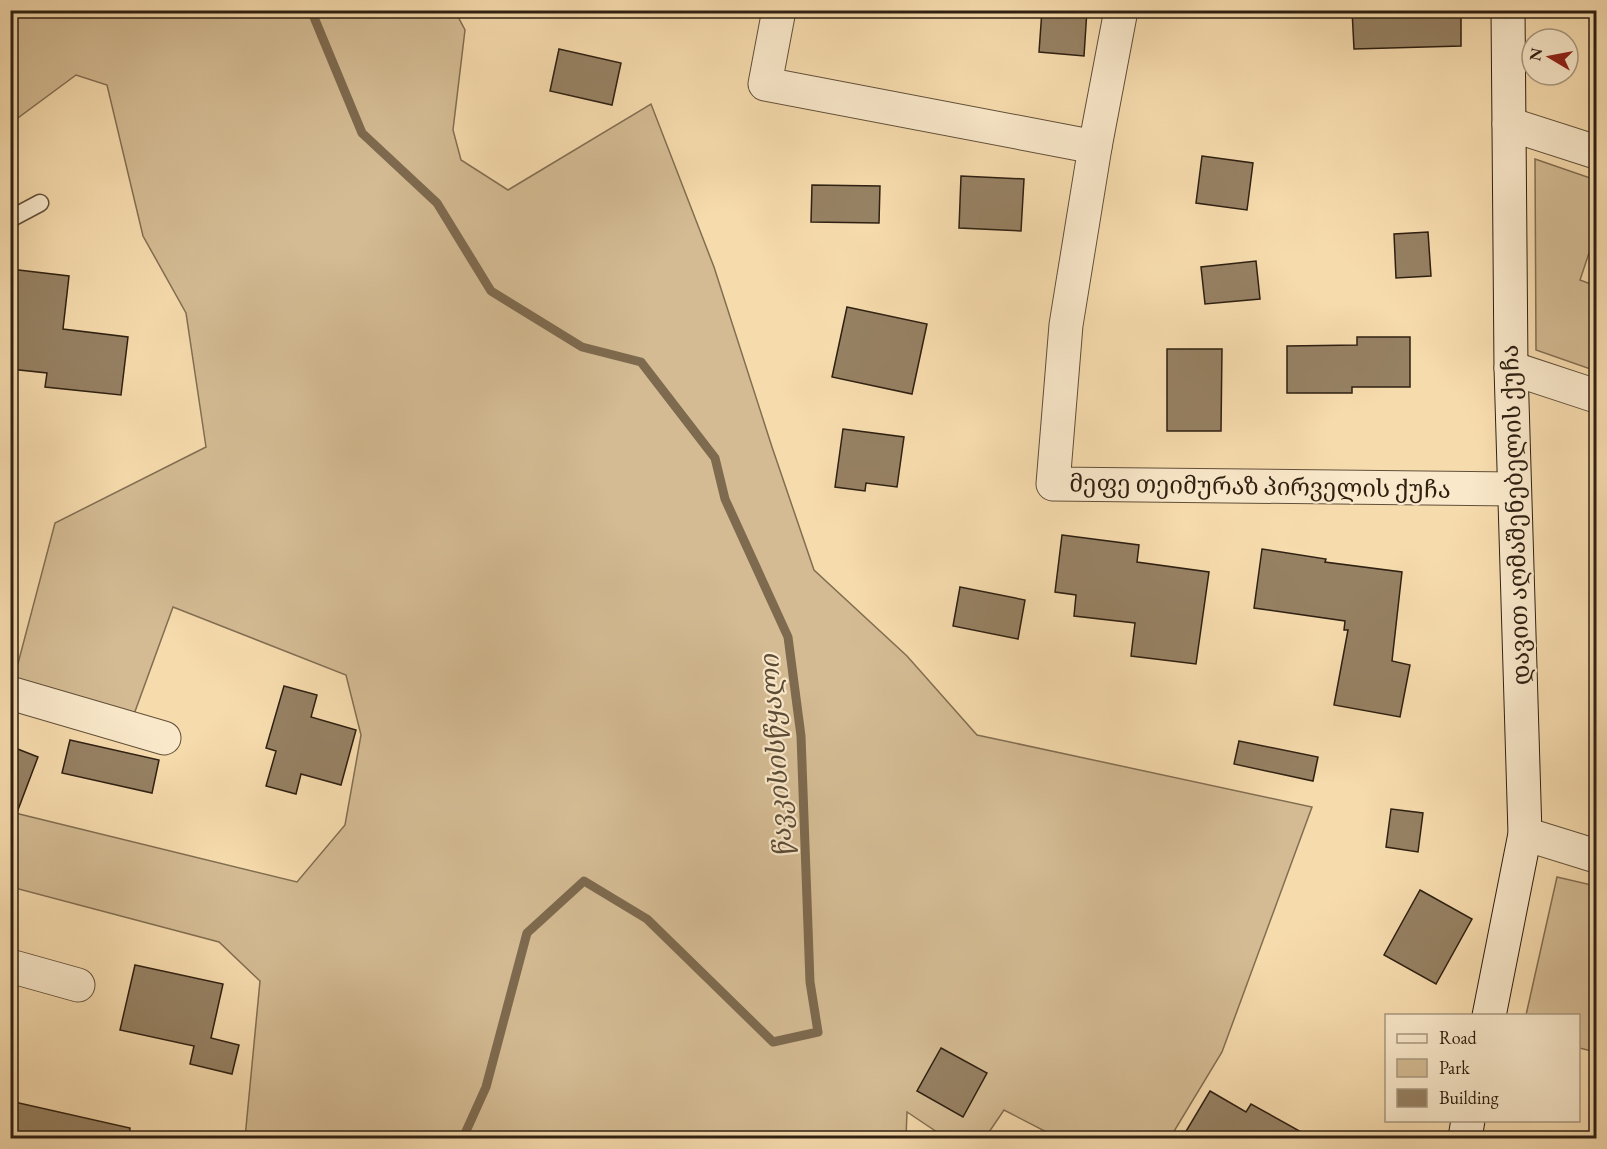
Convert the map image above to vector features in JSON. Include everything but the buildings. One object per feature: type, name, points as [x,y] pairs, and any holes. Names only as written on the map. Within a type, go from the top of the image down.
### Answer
[{"type":"street","points":[[779,10],[765,84],[1095,147]]},
{"type":"street","name":"მეფე თეიმურაზ პირველის ქუჩა","points":[[1121,10],[1095,147],[1066,326],[1053,484],[1514,489]]},
{"type":"street","name":"დავით აღმაშენებელის ქუჩა","points":[[1489,1014],[1525,834],[1510,368],[1508,10]]},
{"type":"street","points":[[1509,124],[1596,152]]},
{"type":"street","points":[[1510,368],[1596,396]]},
{"type":"street","points":[[10,693],[164,738]]},
{"type":"street","points":[[1525,834],[1596,856]]},
{"type":"street","points":[[10,966],[78,985]]},
{"type":"street","points":[[1465,1138],[1468,1122]]},
{"type":"lane","points":[[10,219],[40,203]]},
{"type":"green space","points":[[11,10],[455,11],[465,30],[453,130],[461,160],[508,190],[651,104],[714,267],[814,570],[907,656],[977,735],[1312,807],[1222,1052],[1170,1138],[1058,1138],[1004,1110],[985,1138],[946,1138],[907,1112],[906,1138],[245,1138],[260,981],[219,942],[11,887],[11,812],[297,882],[345,825],[361,735],[346,675],[173,607],[129,728],[11,690],[55,523],[206,447],[186,313],[143,236],[107,85],[76,75],[11,123]]},
{"type":"green space","points":[[1535,159],[1596,180],[1596,232],[1580,280],[1596,286],[1596,371],[1536,350]]},
{"type":"green space","points":[[1557,877],[1596,886],[1596,1052],[1580,1048],[1580,1014],[1526,1014]]},
{"type":"waterway","name":"წავკისისწყალი","points":[[311,10],[362,133],[437,203],[491,291],[582,347],[641,362],[715,458],[725,499],[788,637],[801,736],[810,982],[818,1032],[773,1042],[647,919],[584,881],[527,933],[486,1087],[463,1138]]}]
